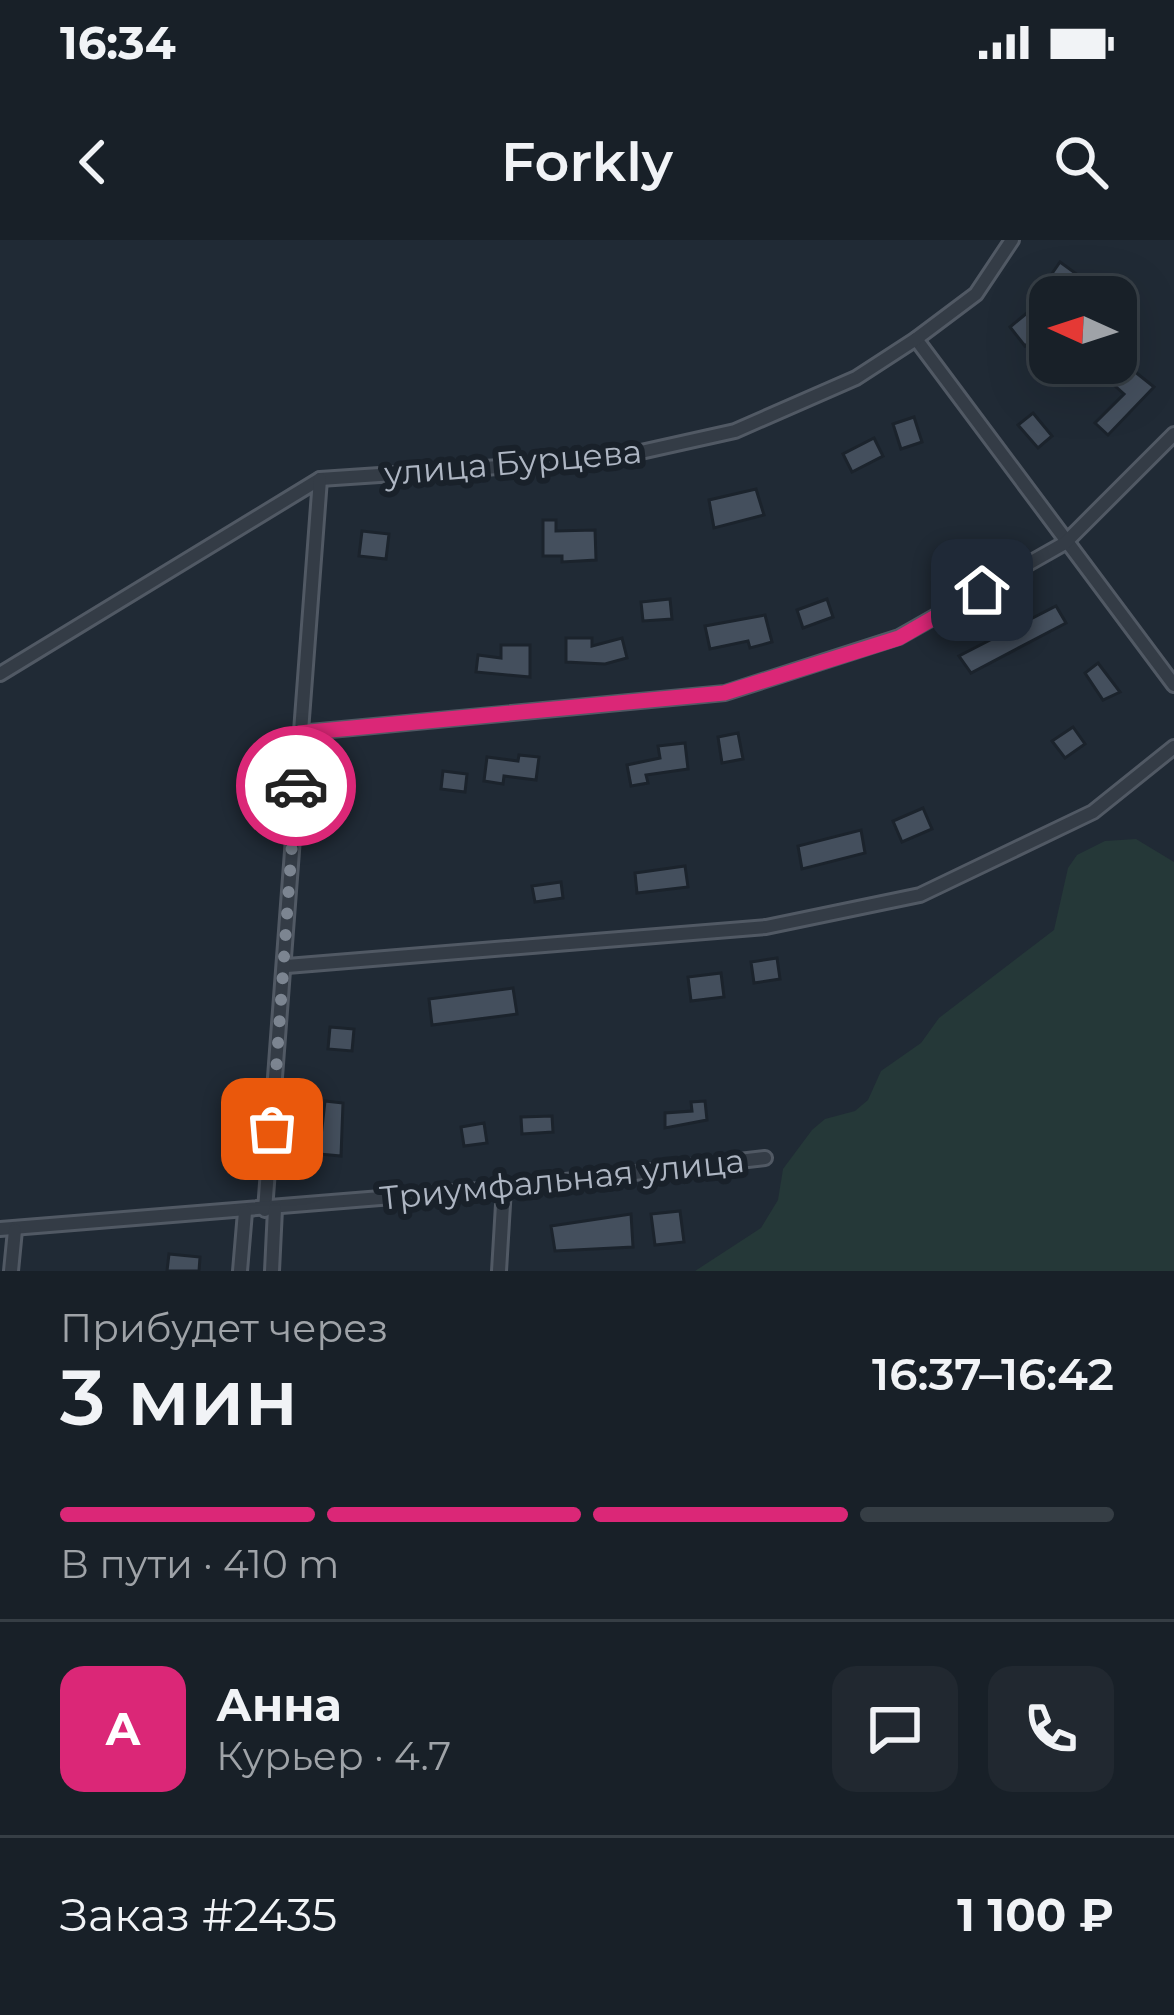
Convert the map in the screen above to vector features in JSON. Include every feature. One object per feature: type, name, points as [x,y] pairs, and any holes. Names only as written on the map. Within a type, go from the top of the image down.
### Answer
[{"type":"street","name":"улица Бурцева","points":[[0,674],[320,479],[605,460],[735,431],[856,379],[916,339],[976,294],[1012,240]]},
{"type":"street","points":[[916,339],[1174,685]]},
{"type":"street","points":[[299,733],[724,693],[899,638],[1065,544],[1174,434]]},
{"type":"street","points":[[272,1271],[270,1209],[320,479]]},
{"type":"street","points":[[286,966],[766,927],[920,895],[1093,812],[1174,747]]},
{"type":"street","name":"Триумфальная улица","points":[[7,1229],[504,1188],[765,1158]]},
{"type":"street","points":[[499,1271],[504,1188]]},
{"type":"street","points":[[240,1271],[245,1211]]},
{"type":"street","points":[[7,1229],[11,1271]]},
{"type":"shaded area","points":[[1136,839],[1174,862],[1174,1271],[695,1271],[761,1228],[778,1200],[783,1169],[812,1130],[825,1119],[855,1111],[868,1100],[881,1071],[921,1043],[939,1018],[1054,930],[1068,868],[1077,855],[1105,841]]},
{"type":"building","points":[[1060,262],[1079,276],[1050,276]]},
{"type":"building","points":[[1027,313],[1029,343],[1025,346],[1010,327]]},
{"type":"building","points":[[1137,373],[1154,387],[1108,435],[1095,423],[1124,394],[1114,385],[1137,384]]},
{"type":"building","points":[[1033,413],[1052,436],[1038,448],[1018,425]]},
{"type":"building","points":[[914,417],[922,442],[901,449],[893,424]]},
{"type":"building","points":[[874,438],[883,456],[852,472],[843,454]]},
{"type":"building","points":[[756,489],[764,515],[714,528],[709,500]]},
{"type":"building","points":[[543,520],[556,520],[556,531],[595,530],[596,560],[562,562],[562,556],[543,556]]},
{"type":"building","points":[[362,531],[389,534],[386,559],[359,556]]},
{"type":"building","points":[[670,599],[672,619],[643,621],[641,602]]},
{"type":"building","points":[[827,599],[833,617],[803,628],[797,610]]},
{"type":"building","points":[[1056,606],[1066,623],[971,673],[959,656]]},
{"type":"building","points":[[765,615],[772,642],[750,648],[748,641],[710,649],[705,626]]},
{"type":"building","points":[[566,638],[592,638],[592,646],[622,638],[627,658],[605,664],[566,662]]},
{"type":"building","points":[[501,645],[530,645],[530,677],[476,672],[478,655],[501,658]]},
{"type":"building","points":[[1098,663],[1120,692],[1103,700],[1085,673]]},
{"type":"building","points":[[1073,727],[1085,744],[1065,758],[1052,741]]},
{"type":"building","points":[[738,733],[743,759],[722,763],[718,737]]},
{"type":"building","points":[[685,743],[688,769],[646,775],[648,783],[631,786],[627,765],[660,758],[658,746]]},
{"type":"building","points":[[519,755],[539,757],[536,780],[504,776],[503,784],[484,781],[487,757],[518,761]]},
{"type":"building","points":[[443,771],[467,774],[465,792],[441,789]]},
{"type":"building","points":[[923,808],[932,829],[902,842],[893,821]]},
{"type":"building","points":[[861,830],[865,853],[802,869],[798,846]]},
{"type":"building","points":[[685,866],[688,887],[637,893],[635,873]]},
{"type":"building","points":[[561,882],[563,898],[535,902],[532,886]]},
{"type":"building","points":[[777,958],[780,979],[754,983],[751,962]]},
{"type":"building","points":[[721,973],[724,997],[691,1001],[688,977]]},
{"type":"building","points":[[513,988],[517,1014],[432,1025],[429,999]]},
{"type":"building","points":[[330,1027],[354,1029],[352,1051],[328,1049]]},
{"type":"building","points":[[325,1101],[343,1103],[341,1156],[319,1154]]},
{"type":"building","points":[[705,1101],[707,1120],[665,1128],[665,1113],[692,1111],[691,1102]]},
{"type":"building","points":[[552,1116],[553,1132],[522,1134],[521,1117]]},
{"type":"building","points":[[484,1123],[487,1143],[464,1146],[461,1127]]},
{"type":"building","points":[[680,1211],[684,1242],[655,1245],[651,1214]]},
{"type":"building","points":[[631,1214],[633,1247],[555,1251],[551,1226]]},
{"type":"building","points":[[169,1254],[200,1257],[199,1271],[167,1271]]},
{"type":"way so far","points":[[272,1129],[296,786]]},
{"type":"route","points":[[296,786],[299,733],[724,693],[899,638],[982,590]]}]
